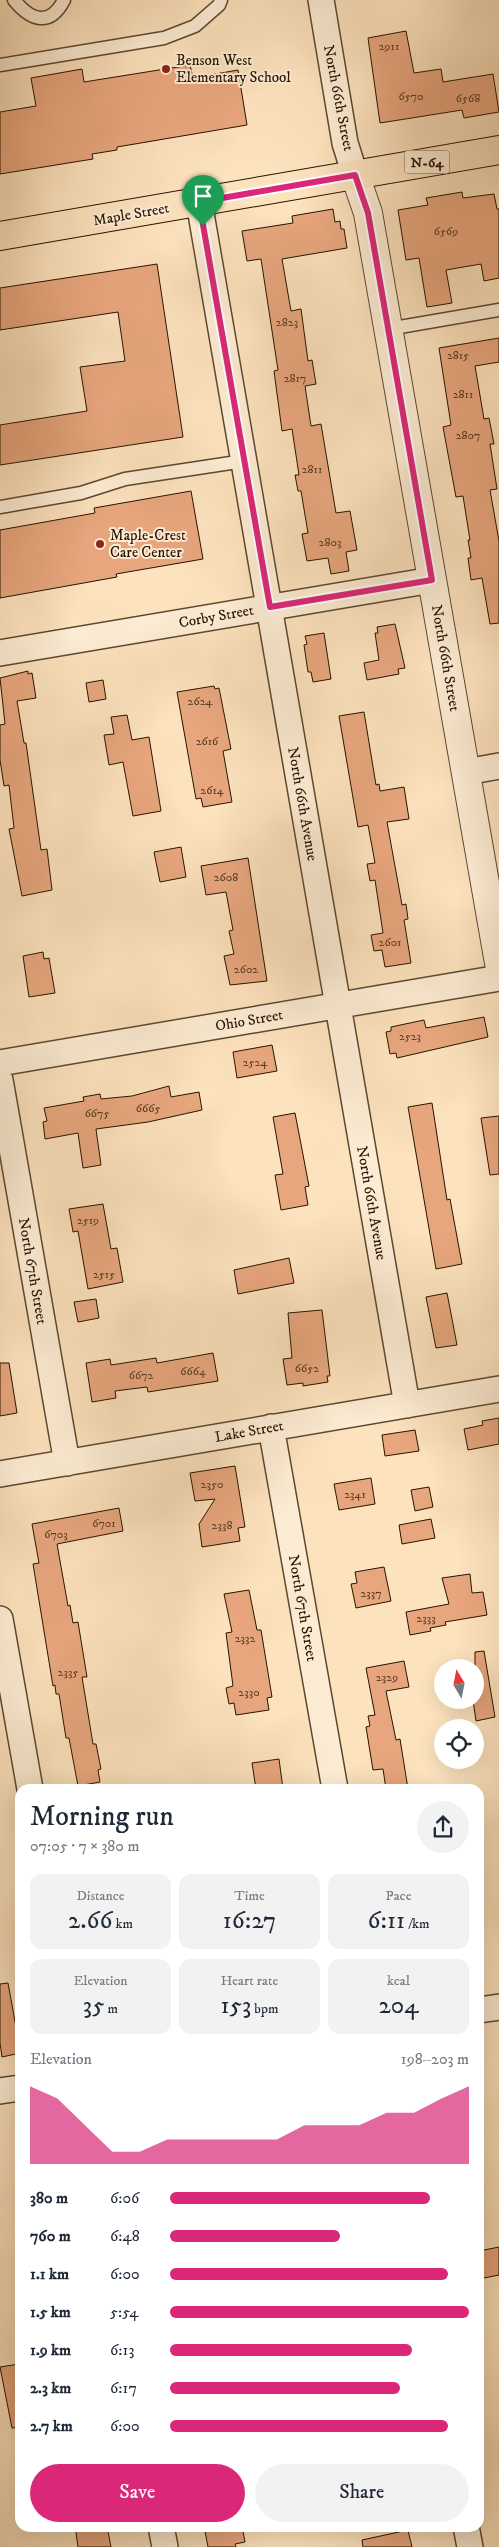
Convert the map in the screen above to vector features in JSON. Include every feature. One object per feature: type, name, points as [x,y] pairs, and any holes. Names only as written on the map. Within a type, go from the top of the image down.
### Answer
[{"type":"main road","name":"Maple Street","points":[[0,236],[499,150]]},
{"type":"street","name":"North 66th Street","points":[[321,0],[345,143],[368,213],[499,963]]},
{"type":"street","name":"North 66th Avenue","points":[[199,202],[407,1405]]},
{"type":"street","name":"Corby Street","points":[[0,653],[432,580]]},
{"type":"street","points":[[466,772],[499,766]]},
{"type":"street","name":"Ohio Street","points":[[0,1063],[499,978]]},
{"type":"street","name":"North 67th Street","points":[[0,1080],[67,1463]]},
{"type":"street","name":"Lake Street","points":[[0,1474],[499,1389]]},
{"type":"street","name":"North 67th Street","points":[[271,1427],[334,1784]]},
{"type":"street","points":[[0,1619],[29,1784]]},
{"type":"street","points":[[484,2009],[499,2007]]},
{"type":"street","points":[[0,2091],[15,2089]]},
{"type":"street","points":[[162,2532],[165,2547]]},
{"type":"street","points":[[467,2532],[470,2547]]},
{"type":"lane","points":[[14,0],[25,14],[42,19],[57,13],[64,0]]},
{"type":"lane","points":[[0,65],[164,38],[195,26],[219,5],[221,0]]},
{"type":"lane","points":[[388,329],[499,310]]},
{"type":"lane","points":[[0,507],[81,493],[98,486],[125,479],[244,461]]},
{"type":"building","points":[[406,31],[414,73],[441,69],[443,82],[493,74],[499,112],[464,118],[462,110],[380,123],[368,38]]},
{"type":"building","points":[[190,65],[193,78],[238,70],[247,125],[117,147],[117,150],[92,154],[93,159],[0,174],[0,112],[36,106],[31,78],[82,69],[84,82]]},
{"type":"building","points":[[462,192],[463,198],[494,194],[497,209],[499,209],[499,278],[484,281],[481,264],[446,270],[452,303],[427,307],[419,258],[406,260],[398,210],[428,205],[426,198]]},
{"type":"building","points":[[333,209],[335,222],[340,221],[341,229],[344,229],[347,248],[282,259],[291,311],[301,309],[308,361],[312,360],[316,384],[305,386],[311,426],[321,424],[336,513],[350,511],[357,550],[346,552],[349,571],[331,574],[328,558],[307,561],[302,534],[308,533],[301,491],[298,491],[295,475],[299,475],[292,429],[282,431],[274,371],[278,370],[261,259],[247,261],[242,231],[293,223],[292,216]]},
{"type":"building","points":[[157,264],[183,437],[0,465],[0,425],[87,411],[80,367],[125,361],[118,312],[0,330],[0,288]]},
{"type":"building","points":[[499,338],[499,362],[475,366],[484,419],[489,418],[494,444],[490,444],[497,489],[490,490],[499,541],[499,623],[490,624],[482,578],[471,580],[468,558],[471,558],[468,540],[470,540],[463,496],[456,497],[443,427],[451,425],[439,348]]},
{"type":"building","name":"Maple-Crest Care Center","points":[[191,491],[203,559],[116,574],[117,577],[0,598],[0,530],[95,513],[94,508]]},
{"type":"building","points":[[395,624],[405,668],[398,669],[399,674],[367,680],[364,663],[379,660],[375,633],[378,633],[377,627]]},
{"type":"building","points":[[324,633],[331,679],[313,682],[311,672],[308,672],[304,645],[307,644],[305,636]]},
{"type":"building","points":[[28,671],[28,674],[32,673],[36,698],[17,701],[24,743],[26,743],[41,850],[47,849],[52,890],[22,896],[9,829],[14,828],[9,785],[4,786],[0,760],[0,725],[5,724],[0,678]]},
{"type":"building","points":[[103,680],[106,699],[89,702],[86,683]]},
{"type":"building","points":[[214,686],[215,689],[219,688],[231,749],[223,751],[232,802],[203,807],[201,798],[196,799],[177,692]]},
{"type":"building","points":[[364,712],[376,785],[379,784],[380,791],[404,787],[409,819],[387,822],[402,905],[406,904],[408,919],[404,920],[411,963],[385,967],[382,950],[374,951],[371,935],[383,933],[375,880],[370,881],[367,864],[375,863],[368,825],[358,827],[339,716]]},
{"type":"building","points":[[127,715],[132,740],[149,737],[161,811],[133,816],[123,762],[109,765],[104,735],[114,734],[111,717]]},
{"type":"building","points":[[181,847],[186,877],[160,882],[154,852]]},
{"type":"building","points":[[248,858],[267,981],[230,985],[224,956],[234,954],[229,931],[233,930],[226,892],[206,895],[201,866]]},
{"type":"building","points":[[43,952],[44,959],[49,958],[55,993],[29,997],[23,956]]},
{"type":"building","points":[[484,1017],[488,1037],[397,1058],[396,1053],[390,1054],[386,1032],[391,1031],[391,1027],[424,1020],[426,1028]]},
{"type":"building","points":[[272,1045],[277,1071],[237,1078],[233,1052]]},
{"type":"building","points":[[169,1086],[171,1097],[199,1092],[202,1110],[148,1122],[96,1129],[101,1165],[83,1168],[78,1133],[45,1139],[43,1122],[47,1121],[44,1108],[84,1101],[83,1097],[100,1094],[101,1099],[132,1096]]},
{"type":"building","points":[[432,1103],[447,1200],[450,1199],[462,1264],[436,1269],[408,1107]]},
{"type":"building","points":[[295,1113],[309,1186],[305,1187],[308,1205],[281,1210],[275,1175],[283,1174],[273,1117]]},
{"type":"building","points":[[499,1116],[499,1174],[490,1175],[481,1118]]},
{"type":"building","points":[[103,1204],[111,1249],[117,1248],[123,1282],[88,1289],[78,1231],[73,1232],[69,1209]]},
{"type":"building","points":[[289,1258],[294,1283],[238,1294],[234,1270]]},
{"type":"building","points":[[447,1293],[457,1345],[436,1348],[426,1297]]},
{"type":"building","points":[[96,1299],[99,1318],[78,1322],[74,1302]]},
{"type":"building","points":[[322,1310],[330,1376],[327,1376],[328,1382],[303,1386],[303,1383],[287,1385],[283,1359],[292,1358],[288,1313]]},
{"type":"building","points":[[213,1353],[218,1381],[148,1392],[147,1387],[115,1391],[116,1398],[92,1402],[86,1363],[110,1359],[111,1365],[156,1358],[157,1363]]},
{"type":"building","points":[[0,1363],[9,1363],[17,1413],[0,1416]]},
{"type":"building","points":[[499,1418],[499,1444],[468,1450],[464,1429],[483,1425],[482,1421]]},
{"type":"building","points":[[415,1430],[419,1451],[385,1456],[382,1435]]},
{"type":"building","points":[[235,1466],[245,1527],[238,1528],[240,1541],[202,1547],[199,1524],[215,1499],[195,1501],[190,1473]]},
{"type":"building","points":[[371,1478],[375,1504],[339,1510],[334,1484]]},
{"type":"building","points":[[429,1487],[433,1507],[415,1511],[411,1490]]},
{"type":"building","points":[[119,1508],[123,1531],[57,1544],[68,1606],[70,1605],[73,1623],[78,1622],[87,1677],[82,1677],[93,1744],[96,1744],[101,1769],[98,1770],[100,1782],[78,1784],[69,1738],[66,1738],[59,1694],[56,1694],[55,1685],[53,1686],[33,1564],[39,1563],[32,1524]]},
{"type":"building","points":[[431,1519],[435,1538],[402,1544],[399,1525]]},
{"type":"building","points":[[384,1567],[391,1601],[356,1608],[351,1584],[357,1583],[355,1572]]},
{"type":"building","points":[[470,1574],[472,1593],[483,1592],[487,1615],[445,1622],[446,1625],[430,1628],[431,1631],[410,1635],[406,1612],[449,1604],[442,1578]]},
{"type":"building","points":[[249,1590],[257,1630],[261,1630],[272,1697],[267,1698],[269,1710],[236,1715],[234,1703],[229,1704],[226,1688],[233,1686],[226,1633],[232,1632],[224,1594]]},
{"type":"building","points":[[484,1651],[495,1717],[476,1719],[474,1709],[484,1709],[484,1659],[475,1659],[475,1652]]},
{"type":"building","points":[[404,1661],[409,1687],[386,1691],[396,1740],[400,1739],[407,1784],[385,1784],[383,1769],[373,1770],[366,1727],[370,1726],[368,1716],[375,1715],[366,1668]]},
{"type":"building","points":[[279,1759],[282,1784],[255,1784],[252,1763]]},
{"type":"building","points":[[8,1983],[15,2022],[15,2054],[2,2057],[0,2043],[0,1984]]},
{"type":"building","points":[[499,2247],[499,2275],[484,2278],[484,2250]]},
{"type":"building","points":[[15,2365],[15,2428],[12,2428],[0,2367]]},
{"type":"building","points":[[76,2532],[108,2532],[111,2547],[78,2547]]},
{"type":"building","points":[[205,2532],[243,2532],[245,2542],[235,2544],[236,2547],[208,2547]]},
{"type":"building","points":[[399,2532],[408,2532],[412,2547],[363,2547],[362,2540]]},
{"type":"place","name":"Benson West Elementary School","points":[[166,69]]},
{"type":"place","name":"Maple-Crest Care Center","points":[[100,544]]},
{"type":"route","points":[[355,175],[368,213],[432,580],[270,607],[203,226],[199,202],[355,175]]}]
